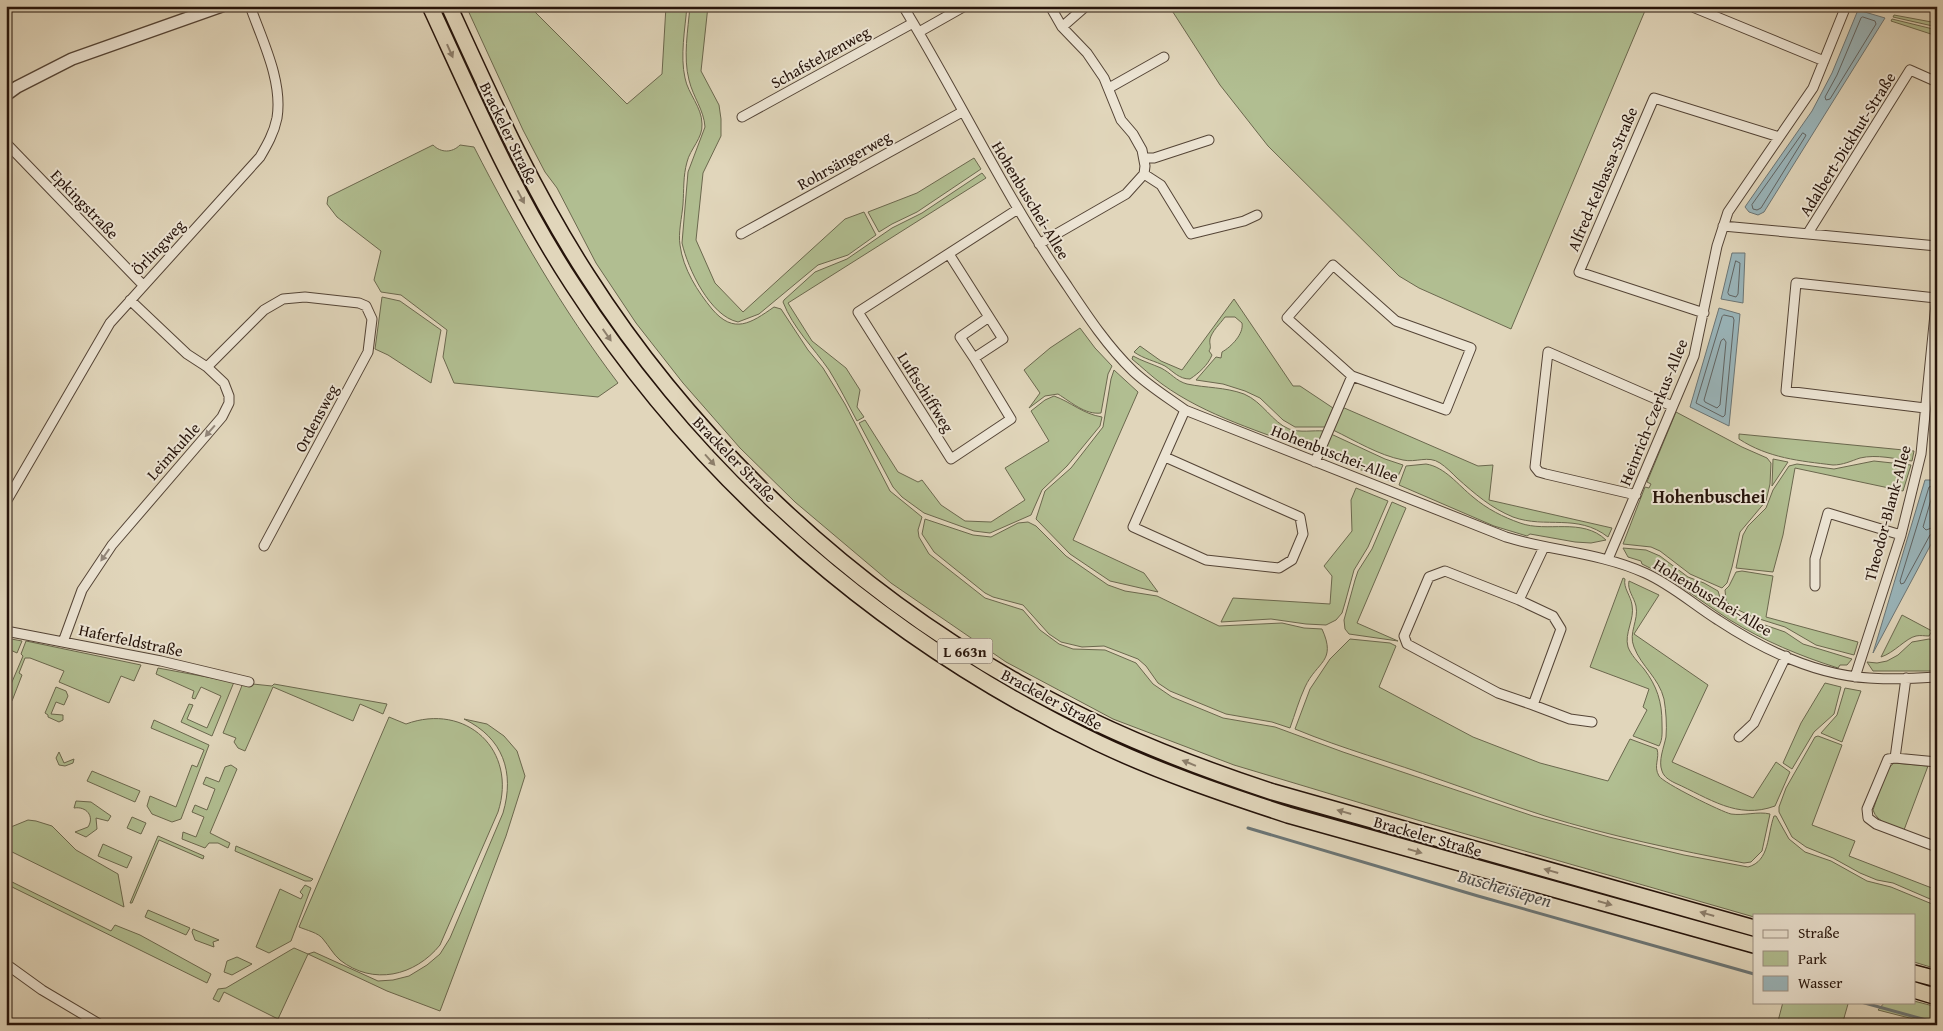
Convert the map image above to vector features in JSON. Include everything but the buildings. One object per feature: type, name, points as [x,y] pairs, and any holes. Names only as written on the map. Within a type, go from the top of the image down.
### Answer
[{"type":"highway","name":"Brackeler Straße","points":[[430,6],[475,106],[521,198],[572,284],[620,354],[690,439],[754,505],[837,580],[882,615],[958,666],[1047,717],[1108,748],[1210,789],[1288,815],[1753,945]]},
{"type":"highway","name":"Brackeler Straße","points":[[450,6],[517,153],[549,214],[591,281],[635,344],[697,422],[765,492],[848,566],[923,622],[992,668],[1046,698],[1102,726],[1213,772],[1291,797],[1753,928]]},
{"type":"highway","points":[[1916,974],[1937,979]]},
{"type":"highway","points":[[1916,991],[1937,997]]},
{"type":"street","points":[[6,95],[17,87],[80,56],[222,6]]},
{"type":"street","name":"Örlingweg","points":[[6,502],[110,323],[260,157],[271,139],[277,118],[277,96],[272,70],[250,6]]},
{"type":"street","name":"Hohenbuschei-Allee","points":[[903,6],[1018,209],[1074,296],[1120,358],[1151,387],[1185,410],[1489,530],[1544,547],[1608,559],[1647,573],[1676,590],[1718,620],[1759,644],[1818,668],[1868,678],[1937,677]]},
{"type":"street","points":[[919,32],[965,6]]},
{"type":"street","points":[[1039,244],[1126,194],[1144,174],[1144,158],[1138,142],[1121,120],[1109,88],[1087,53],[1062,27],[1050,6]]},
{"type":"street","points":[[1062,27],[1086,6]]},
{"type":"street","points":[[1696,6],[1695,8],[1824,61]]},
{"type":"street","name":"Heinrich-Czerkus-Allee","points":[[1608,559],[1694,356],[1717,246],[1723,226],[1735,201],[1813,88],[1846,6]]},
{"type":"street","name":"Schafstelzenweg","points":[[742,117],[913,23]]},
{"type":"street","points":[[1109,88],[1164,57]]},
{"type":"street","name":"Adalbert-Dickhut-Straße","points":[[1808,233],[1910,70],[1937,82]]},
{"type":"street","name":"Alfred-Kelbassa-Straße","points":[[1704,313],[1579,272],[1654,98],[1779,137]]},
{"type":"street","name":"Rohrsängerweg","points":[[741,234],[962,112]]},
{"type":"street","points":[[1144,158],[1154,158],[1208,140]]},
{"type":"street","name":"Epkingstraße","points":[[6,143],[143,285]]},
{"type":"street","points":[[1144,174],[1161,185],[1191,234],[1244,221],[1257,215]]},
{"type":"street","name":"Luftschiffweg","points":[[989,317],[960,337],[1011,419],[951,459],[858,312],[1018,209]]},
{"type":"street","points":[[1723,226],[1937,246]]},
{"type":"street","points":[[949,254],[1003,339],[974,358]]},
{"type":"street","points":[[1332,265],[1396,321],[1471,348],[1446,410],[1352,376],[1287,318],[1332,265]]},
{"type":"street","points":[[1925,408],[1786,391],[1796,283],[1937,296]]},
{"type":"street","name":"Ordensweg","points":[[207,368],[264,310],[282,299],[294,296],[359,304],[366,306],[372,320],[368,352],[264,546]]},
{"type":"street","name":"Theodor-Blank-Allee","points":[[1856,677],[1901,535],[1920,454],[1937,296]]},
{"type":"street","name":"Leimkuhle","points":[[63,642],[82,590],[112,545],[227,410],[229,396],[227,389],[219,378],[187,354],[130,300]]},
{"type":"street","points":[[1636,495],[1546,474],[1539,472],[1535,467],[1548,352],[1672,406]]},
{"type":"street","points":[[1315,462],[1352,376]]},
{"type":"street","points":[[1165,457],[1300,517],[1303,534],[1292,560],[1279,568],[1206,560],[1133,526],[1185,410]]},
{"type":"street","points":[[1815,586],[1815,559],[1828,513],[1901,535]]},
{"type":"street","points":[[1519,600],[1544,547]]},
{"type":"street","points":[[1533,705],[1561,629],[1553,616],[1519,600],[1445,572],[1429,577],[1404,636],[1408,644],[1498,693],[1570,719],[1592,722]]},
{"type":"street","name":"Haferfeldstraße","points":[[6,631],[161,661],[249,682]]},
{"type":"street","points":[[1739,737],[1754,723],[1786,656]]},
{"type":"street","points":[[1895,758],[1906,678]]},
{"type":"street","points":[[1937,762],[1888,759],[1867,809],[1868,818],[1876,824],[1937,847]]},
{"type":"street","points":[[6,964],[42,990],[101,1025]]},
{"type":"green space","points":[[466,6],[529,6],[627,104],[662,74],[666,6],[687,6],[683,42],[684,70],[687,84],[700,112],[702,124],[702,129],[686,167],[680,230],[684,263],[692,280],[712,309],[728,322],[743,324],[758,318],[774,307],[781,309],[808,350],[823,368],[845,404],[890,491],[922,517],[918,530],[919,537],[929,554],[985,598],[1023,610],[1040,630],[1059,644],[1073,649],[1105,650],[1136,663],[1153,684],[1172,697],[1223,718],[1275,727],[1533,816],[1609,837],[1684,855],[1748,867],[1755,864],[1764,853],[1774,816],[1776,816],[1789,839],[1805,852],[1831,861],[1867,881],[1891,887],[1937,906],[1937,969],[1916,963],[1916,914],[1753,914],[1753,917],[1234,765],[1113,719],[1006,662],[891,583],[795,502],[740,448],[683,383],[636,323],[596,263],[557,188],[545,172],[523,130]]},
{"type":"green space","points":[[690,6],[708,6],[701,71],[719,105],[721,119],[721,136],[703,173],[696,240],[715,283],[743,312],[845,219],[864,212],[876,235],[848,255],[818,265],[759,314],[738,322],[718,311],[702,290],[689,265],[682,243],[688,172],[705,127],[703,115],[687,71],[686,43]]},
{"type":"green space","points":[[1169,6],[1647,6],[1511,329],[1419,288],[1399,276],[1268,146],[1220,85]]},
{"type":"green space","points":[[1894,15],[1937,23],[1937,27],[1893,17]]},
{"type":"green space","points":[[1892,19],[1937,30],[1937,36],[1891,21]]},
{"type":"green space","points":[[433,145],[439,150],[447,151],[454,150],[460,145],[474,147],[506,208],[541,268],[597,355],[618,383],[598,397],[454,383],[443,357],[447,330],[401,295],[381,292],[374,280],[381,251],[337,217],[327,204],[328,197]]},
{"type":"green space","points":[[974,158],[981,169],[917,212],[879,232],[868,212],[917,193]]},
{"type":"green space","points":[[982,173],[986,178],[788,303],[812,341],[846,368],[860,390],[857,407],[864,417],[857,421],[829,370],[792,320],[783,302],[784,300],[815,272],[847,259],[892,228],[922,213]]},
{"type":"green space","points":[[382,297],[400,301],[441,330],[431,383],[388,355],[375,349]]},
{"type":"green space","points":[[1234,299],[1293,386],[1300,386],[1333,408],[1325,427],[1295,427],[1283,420],[1260,398],[1223,384],[1196,380],[1216,357],[1221,358],[1222,352],[1233,344],[1239,336],[1242,323],[1235,317],[1225,317],[1214,330],[1210,339],[1209,351],[1212,355],[1203,368],[1190,379],[1186,379],[1165,366],[1134,352],[1140,346],[1161,361],[1182,370]]},
{"type":"green space","points":[[1080,328],[1112,366],[1108,374],[1101,413],[1084,410],[1058,394],[1045,396],[1029,408],[1040,393],[1024,370],[1050,348]]},
{"type":"green space","points":[[1133,356],[1161,368],[1187,384],[1230,390],[1244,394],[1257,402],[1277,422],[1289,429],[1324,431],[1316,450],[1312,451],[1254,430],[1197,405],[1158,381],[1132,359]]},
{"type":"green space","points":[[1114,370],[1138,392],[1073,540],[1144,573],[1158,592],[1110,581],[1070,554],[1036,519],[1045,491],[1071,468],[1103,427]]},
{"type":"green space","points":[[1054,396],[1089,413],[1102,417],[1100,426],[1067,466],[1042,490],[1031,515],[990,533],[974,531],[924,513],[902,497],[893,487],[859,423],[865,420],[898,472],[918,482],[922,480],[941,505],[965,521],[991,522],[1025,500],[1005,468],[1049,441],[1031,411],[1045,400]]},
{"type":"green space","points":[[1342,407],[1478,466],[1493,465],[1489,500],[1612,528],[1608,537],[1585,525],[1537,522],[1513,517],[1484,500],[1440,463],[1426,459],[1403,460],[1367,447],[1333,430]]},
{"type":"green space","points":[[1676,412],[1767,458],[1771,463],[1770,484],[1766,501],[1740,532],[1727,583],[1722,588],[1690,574],[1660,551],[1651,547],[1623,544],[1645,487],[1649,488],[1651,484],[1647,482]]},
{"type":"green space","points":[[1331,434],[1385,459],[1403,465],[1395,483],[1325,456],[1324,453]]},
{"type":"green space","points":[[1739,434],[1914,451],[1912,461],[1873,456],[1833,465],[1773,455],[1739,439]]},
{"type":"green space","points":[[1773,459],[1788,462],[1772,486]]},
{"type":"green space","points":[[1874,461],[1911,465],[1903,491],[1795,468],[1783,535],[1773,572],[1736,568],[1743,535],[1748,526],[1766,508],[1773,490],[1789,466],[1797,464],[1834,469]]},
{"type":"green space","points":[[1426,464],[1445,473],[1478,501],[1507,518],[1530,526],[1586,529],[1597,533],[1606,540],[1591,543],[1530,534],[1527,536],[1494,526],[1399,485],[1406,466]]},
{"type":"green space","points":[[1356,488],[1388,501],[1368,547],[1354,570],[1342,613],[1336,620],[1326,625],[1271,619],[1221,622],[1233,598],[1330,604],[1332,576],[1324,566],[1352,531],[1351,500]]},
{"type":"green space","points":[[1392,502],[1406,508],[1357,623],[1398,641],[1349,634],[1345,629],[1344,620],[1358,571],[1372,549]]},
{"type":"green space","points":[[925,519],[973,535],[991,537],[1018,523],[1028,522],[1036,526],[1066,556],[1108,585],[1125,591],[1157,596],[1219,626],[1282,623],[1304,628],[1322,629],[1327,648],[1324,661],[1305,687],[1290,728],[1272,722],[1226,714],[1170,691],[1158,683],[1146,666],[1138,659],[1104,646],[1082,647],[1061,642],[1049,634],[1023,605],[985,593],[934,552],[922,534]]},
{"type":"green space","points":[[1623,548],[1646,550],[1660,556],[1688,577],[1718,591],[1723,607],[1756,622],[1785,632],[1803,644],[1852,659],[1847,665],[1840,665],[1838,668],[1769,641],[1730,620],[1676,583],[1642,564],[1641,561],[1628,557]]},
{"type":"green space","points":[[1742,571],[1773,576],[1766,617],[1858,642],[1854,655],[1816,645],[1785,627],[1753,617],[1732,607],[1726,601],[1725,590],[1736,572]]},
{"type":"green space","points":[[1623,578],[1625,579],[1625,586],[1633,610],[1627,636],[1628,647],[1652,682],[1660,701],[1662,732],[1659,746],[1633,736],[1647,710],[1643,707],[1649,689],[1590,667]]},
{"type":"green space","points":[[1629,581],[1659,595],[1634,634],[1708,685],[1672,762],[1753,798],[1776,762],[1790,772],[1775,806],[1761,810],[1736,809],[1712,801],[1673,782],[1664,775],[1661,763],[1666,737],[1664,699],[1662,692],[1637,654],[1632,642],[1637,611],[1629,587]]},
{"type":"green space","points":[[1902,615],[1932,631],[1929,636],[1912,637],[1881,657]]},
{"type":"green space","points":[[6,638],[22,641],[17,653],[6,648]]},
{"type":"green space","points":[[1350,639],[1390,643],[1396,646],[1379,687],[1473,737],[1540,763],[1608,781],[1630,739],[1657,749],[1657,772],[1663,780],[1671,785],[1731,814],[1770,814],[1762,851],[1751,862],[1744,863],[1594,830],[1545,816],[1295,729],[1310,689],[1330,659]]},
{"type":"green space","points":[[1929,639],[1937,641],[1937,671],[1873,671],[1867,662],[1887,661],[1898,655],[1912,642]]},
{"type":"green space","points":[[26,641],[141,665],[134,681],[121,676],[109,703],[59,682],[64,671],[30,658],[25,658],[19,673],[22,675],[12,701],[6,699],[6,696],[23,656],[21,654]]},
{"type":"green space","points":[[158,668],[234,682],[212,736],[181,722],[189,704],[193,705],[187,719],[207,728],[221,696],[201,687],[195,699],[192,698],[194,691],[156,674]]},
{"type":"green space","points":[[243,683],[272,686],[274,684],[387,704],[383,714],[360,704],[353,721],[273,687],[245,751],[238,748],[234,742],[236,738],[223,733]]},
{"type":"green space","points":[[1825,683],[1841,687],[1834,714],[1814,732],[1792,769],[1783,763],[1801,723]]},
{"type":"green space","points":[[56,687],[66,691],[68,696],[64,705],[56,702],[51,714],[63,715],[63,720],[59,722],[48,717],[45,713]]},
{"type":"green space","points":[[1845,688],[1861,691],[1842,742],[1821,733],[1837,715]]},
{"type":"green space","points":[[389,717],[406,724],[428,719],[448,720],[467,726],[482,736],[494,751],[500,769],[502,790],[498,812],[440,945],[430,956],[406,970],[380,975],[366,973],[353,968],[340,960],[321,937],[299,927]]},
{"type":"green space","points":[[464,719],[487,724],[504,736],[517,751],[525,776],[506,836],[440,1011],[387,991],[308,954],[314,952],[378,981],[409,976],[440,954],[450,938],[503,813],[506,798],[506,770],[497,746],[477,727]]},
{"type":"green space","points":[[154,720],[209,745],[181,819],[172,822],[152,814],[147,806],[150,796],[176,807],[192,765],[197,767],[204,750],[151,728]]},
{"type":"green space","points":[[1818,736],[1842,745],[1812,825],[1855,841],[1849,856],[1937,890],[1937,902],[1893,883],[1877,880],[1860,873],[1833,858],[1806,847],[1792,837],[1779,812],[1779,807],[1786,788],[1815,737]]},
{"type":"green space","points":[[59,752],[64,763],[74,759],[73,763],[65,766],[59,765],[56,758]]},
{"type":"green space","points":[[1894,763],[1928,766],[1904,830],[1882,821],[1873,810],[1887,769]]},
{"type":"green space","points":[[231,765],[237,769],[210,833],[230,843],[228,848],[218,843],[209,843],[205,848],[182,839],[183,832],[196,837],[204,817],[192,812],[195,805],[207,810],[215,789],[203,784],[206,777],[219,782],[225,767]]},
{"type":"green space","points":[[92,771],[140,791],[135,802],[87,781]]},
{"type":"green space","points":[[76,801],[91,802],[111,816],[108,821],[96,818],[97,829],[86,837],[75,832],[88,827],[90,816],[86,810],[74,808]]},
{"type":"green space","points":[[132,817],[146,823],[141,834],[127,828]]},
{"type":"green space","points":[[28,820],[52,826],[76,850],[118,874],[124,907],[6,849],[6,829]]},
{"type":"green space","points":[[158,836],[204,856],[203,859],[159,840],[132,903],[130,903]]},
{"type":"green space","points":[[103,844],[132,857],[127,868],[98,856]]},
{"type":"green space","points":[[236,846],[313,879],[305,881],[235,851]]},
{"type":"green space","points":[[6,879],[111,931],[115,925],[140,935],[211,974],[207,983],[6,884]]},
{"type":"green space","points":[[305,885],[311,888],[291,941],[269,953],[256,947],[280,889],[301,899],[303,895],[300,892]]},
{"type":"green space","points":[[148,910],[190,928],[186,935],[145,917]]},
{"type":"green space","points":[[193,929],[219,940],[213,942],[214,947],[195,940],[192,932]]},
{"type":"green space","points":[[294,948],[308,954],[278,1019],[224,992],[219,1002],[213,999],[218,989],[226,988]]},
{"type":"green space","points":[[237,957],[252,964],[232,975],[224,972],[227,961]]},
{"type":"green space","points":[[1916,1002],[1937,1007],[1937,1025],[1878,1010],[1883,1004],[1916,1004]]},
{"type":"green space","points":[[1782,1004],[1848,1004],[1842,1025],[1777,1025]]},
{"type":"green space","points":[[928,1019],[956,1025],[926,1025]]},
{"type":"water","points":[[1858,10],[1885,18],[1764,212],[1758,215],[1749,212],[1745,207],[1812,111],[1832,73]]},
{"type":"water","points":[[1732,253],[1745,253],[1743,303],[1721,299]]},
{"type":"water","points":[[1719,308],[1740,314],[1729,426],[1690,407]]},
{"type":"water","points":[[1925,480],[1937,480],[1937,533],[1873,653]]},
{"type":"waterway","name":"Buscheisiepen","points":[[1248,828],[1478,896],[1753,974]]},
{"type":"waterway","name":"Buscheisiepen","points":[[1868,1004],[1937,1023]]},
{"type":"district","name":"Hohenbuschei","points":[[1709,496]]}]
